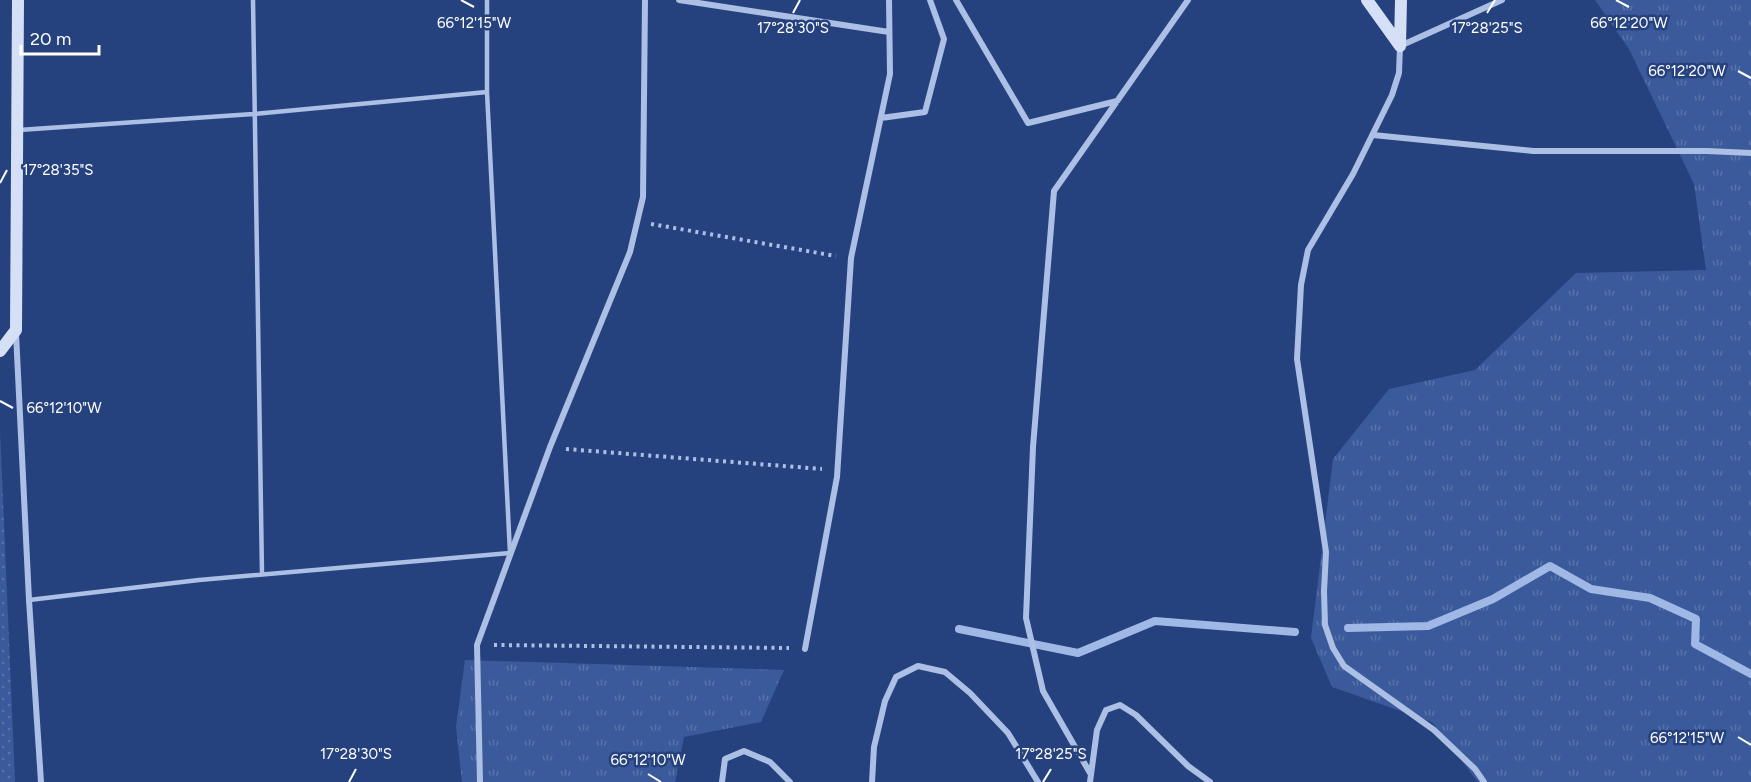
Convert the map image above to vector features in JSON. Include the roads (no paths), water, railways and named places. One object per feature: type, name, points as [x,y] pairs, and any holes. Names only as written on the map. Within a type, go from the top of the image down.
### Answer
[{"type":"street","points":[[18,0],[16,330],[29,600],[41,782]]},
{"type":"street","points":[[480,782],[477,645],[550,447],[630,252],[638,221],[643,197],[645,0]]},
{"type":"street","points":[[680,0],[890,32]]},
{"type":"street","points":[[805,649],[838,470],[851,258],[890,74],[889,0]]},
{"type":"street","points":[[881,118],[925,111],[944,39],[930,0]]},
{"type":"street","points":[[956,0],[1028,123],[1118,101]]},
{"type":"street","points":[[1090,773],[1043,691],[1026,618],[1033,447],[1054,191],[1188,0]]},
{"type":"street","points":[[1367,0],[1400,46]]},
{"type":"street","points":[[1401,0],[1399,73],[1392,94],[1353,174],[1308,250],[1301,285],[1297,359],[1326,552],[1325,625],[1333,648],[1344,666],[1434,730],[1475,769],[1484,782]]},
{"type":"street","points":[[1400,46],[1502,0]]},
{"type":"street","points":[[1373,135],[1533,152],[1751,153]]},
{"type":"street","points":[[0,351],[16,330]]},
{"type":"street","points":[[872,782],[874,747],[885,701],[897,677],[918,666],[945,672],[970,693],[1008,733],[1038,782]]},
{"type":"street","points":[[1090,782],[1097,730],[1106,710],[1120,705],[1136,715],[1188,766],[1210,782]]},
{"type":"street","points":[[722,782],[725,759],[744,751],[770,762],[790,782]]},
{"type":"lane","points":[[253,0],[261,574]]},
{"type":"lane","points":[[29,600],[261,574],[510,553],[487,92],[487,0]]},
{"type":"lane","points":[[19,130],[253,114],[487,92]]},
{"type":"waterway","points":[[1348,628],[1428,626],[1493,599],[1550,566],[1591,589],[1650,598],[1696,619],[1695,644],[1751,674]]},
{"type":"waterway","points":[[959,629],[1078,653],[1155,621],[1295,632]]}]
